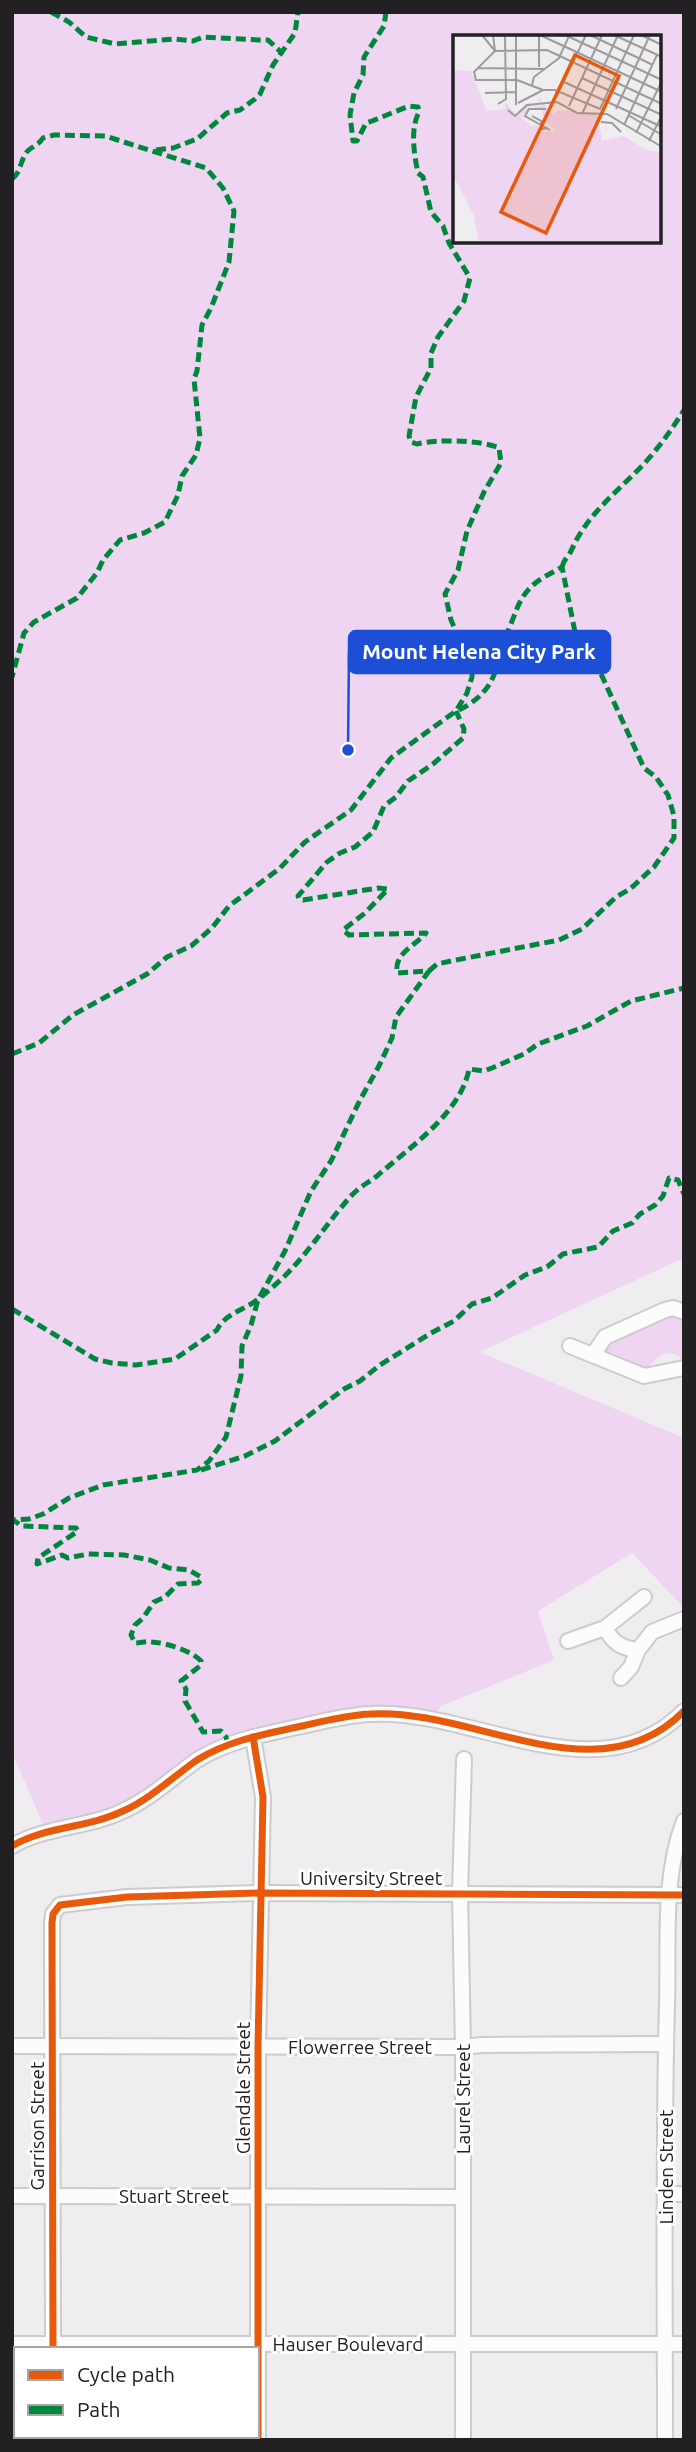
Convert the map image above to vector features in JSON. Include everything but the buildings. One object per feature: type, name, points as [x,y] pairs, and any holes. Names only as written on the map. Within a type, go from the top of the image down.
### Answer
[{"type":"street","points":[[593,1355],[605,1337],[673,1308],[684,1312]]},
{"type":"street","points":[[570,1346],[644,1376],[684,1368]]},
{"type":"street","points":[[568,1641],[605,1628],[644,1597]]},
{"type":"street","points":[[621,1678],[631,1667],[638,1650],[652,1632],[684,1619]]},
{"type":"street","points":[[605,1628],[610,1638],[620,1647],[638,1650]]},
{"type":"street","points":[[12,1846],[47,1832],[123,1812],[199,1759],[237,1741],[318,1723],[380,1714],[424,1718],[515,1739],[565,1747],[614,1749],[650,1737],[684,1711]]},
{"type":"street","name":"Glendale Street","points":[[253,1737],[263,1797],[258,2048],[258,2345]]},
{"type":"street","name":"Laurel Street","points":[[463,2440],[463,2047],[460,1893],[464,1759]]},
{"type":"street","name":"Linden Street","points":[[665,2440],[666,2044],[677,1894],[670,1876],[676,1839],[684,1821]]},
{"type":"street","name":"University Street","points":[[60,1905],[127,1897],[260,1894],[677,1894]]},
{"type":"street","name":"Garrison Street","points":[[53,2346],[52,1914],[60,1905]]},
{"type":"street","name":"Flowerree Street","points":[[12,2046],[258,2048],[666,2044]]},
{"type":"street","points":[[666,2194],[684,2194]]},
{"type":"street","name":"Stuart Street","points":[[12,2196],[462,2197]]},
{"type":"street","name":"Hauser Boulevard","points":[[12,2344],[684,2344]]},
{"type":"shaded area","points":[[12,12],[684,12],[684,1258],[480,1352],[684,1438],[684,1608],[632,1553],[538,1611],[554,1660],[441,1706],[435,1716],[402,1710],[243,1735],[124,1807],[45,1829],[12,1752]]},
{"type":"shaded area","points":[[669,1315],[684,1317],[684,1360],[666,1353],[645,1371],[606,1355],[605,1345],[608,1342]]},
{"type":"marked path","points":[[51,12],[69,22],[86,37],[115,44],[174,39],[193,41],[203,37],[268,40],[282,53]]},
{"type":"marked path","points":[[156,150],[173,148],[197,139],[227,113],[240,110],[255,99],[273,65],[295,33],[298,12]]},
{"type":"marked path","points":[[12,1054],[39,1043],[73,1015],[147,974],[167,957],[191,946],[212,928],[229,906],[279,869],[305,842],[351,810],[391,758],[456,711],[467,693],[472,668],[451,620],[445,594],[458,570],[467,531],[484,492],[501,463],[499,448],[491,445],[459,441],[417,444],[411,442],[409,436],[416,397],[431,368],[431,353],[438,337],[464,301],[470,278],[449,243],[443,226],[431,212],[423,177],[418,173],[414,142],[418,107],[409,106],[366,123],[357,141],[353,141],[350,115],[354,93],[363,75],[364,57],[384,26],[386,12]]},
{"type":"marked path","points":[[12,179],[26,153],[43,138],[54,135],[105,136],[206,168],[223,188],[234,211],[229,262],[202,325],[194,379],[200,438],[196,455],[182,476],[178,495],[165,522],[144,533],[120,540],[77,598],[34,622],[24,633],[12,677]]},
{"type":"marked path","points":[[562,567],[592,517],[651,456],[684,410]]},
{"type":"marked path","points":[[459,710],[478,698],[490,684],[503,640],[526,592],[562,567]]},
{"type":"marked path","points":[[429,971],[437,964],[559,940],[582,929],[654,867],[674,838],[674,816],[668,795],[656,777],[644,768],[591,652],[575,632],[562,567]]},
{"type":"marked path","points":[[228,1745],[221,1731],[203,1732],[185,1701],[186,1689],[181,1681],[200,1666],[201,1661],[172,1646],[150,1642],[135,1643],[131,1635],[135,1625],[154,1602],[165,1597],[178,1584],[198,1583],[201,1577],[189,1570],[169,1568],[150,1560],[124,1555],[88,1554],[68,1558],[62,1555],[37,1564],[38,1558],[78,1531],[76,1528],[22,1526],[13,1520],[29,1519],[43,1514],[69,1498],[103,1485],[197,1470],[209,1461],[226,1437],[241,1376],[242,1346],[258,1300],[285,1251],[311,1191],[331,1161],[379,1066],[392,1038],[396,1017],[429,971],[397,973],[402,955],[426,933],[349,935],[343,930],[365,913],[388,889],[378,888],[303,900],[298,896],[327,862],[355,847],[373,832],[384,806],[396,797],[408,781],[463,738],[464,729],[456,711]]},
{"type":"marked path","points":[[12,1309],[95,1359],[136,1365],[175,1359],[217,1330],[228,1317],[260,1298],[286,1275],[354,1193],[418,1141],[445,1115],[464,1085],[469,1069],[484,1071],[492,1068],[524,1054],[538,1044],[587,1026],[631,1001],[684,988]]},
{"type":"marked path","points":[[201,1470],[245,1456],[275,1441],[344,1389],[454,1321],[472,1304],[492,1298],[525,1275],[547,1267],[563,1254],[598,1247],[613,1231],[632,1223],[640,1214],[655,1205],[663,1196],[669,1178],[678,1180],[684,1194]]},
{"type":"cycle path","points":[[12,1846],[39,1834],[96,1821],[123,1811],[152,1794],[197,1760],[222,1747],[336,1718],[370,1714],[409,1715],[533,1743],[574,1749],[613,1748],[650,1736],[684,1711]]},
{"type":"cycle path","points":[[253,1737],[263,1797],[258,2047],[258,2347]]},
{"type":"cycle path","points":[[53,2347],[52,1923],[53,1914],[60,1905],[127,1897],[260,1893],[684,1895]]},
{"type":"place","name":"Mount Helena City Park","points":[[348,750]]}]
